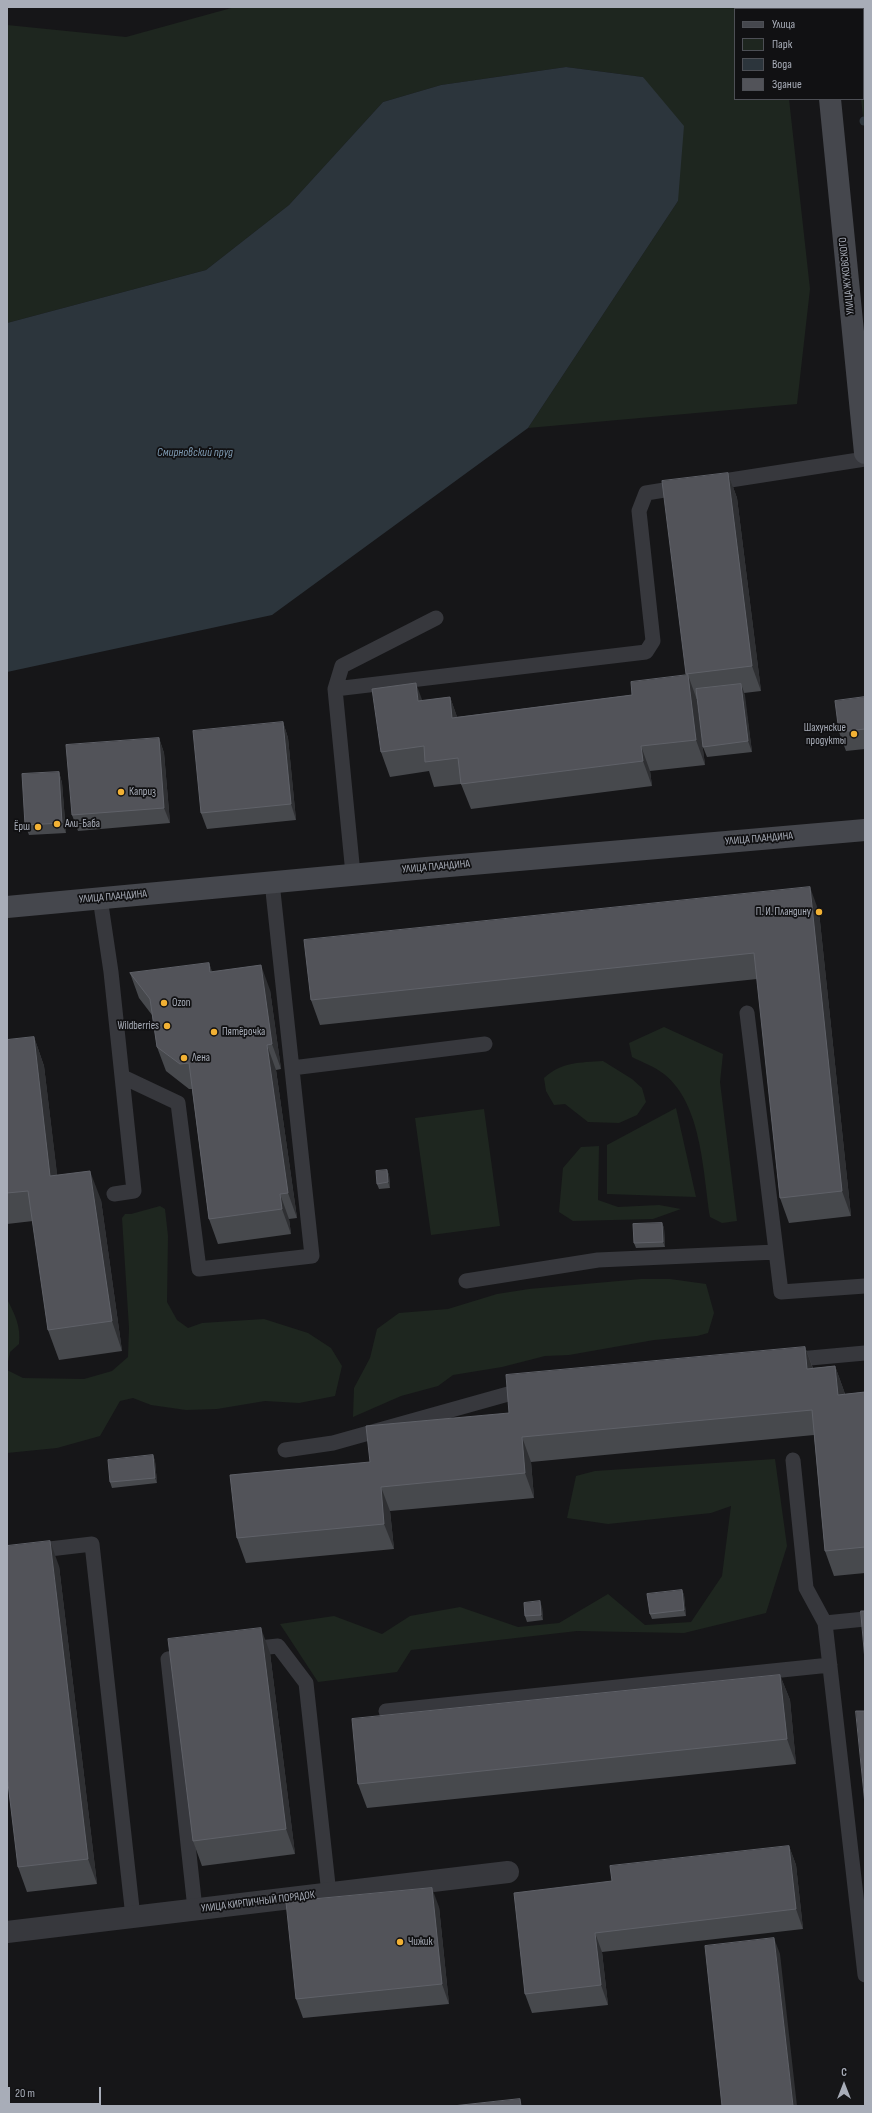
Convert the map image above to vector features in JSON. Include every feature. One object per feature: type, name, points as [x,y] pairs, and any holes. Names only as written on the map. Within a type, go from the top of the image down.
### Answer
[{"type":"street","name":"УЛИЦА ЖУКОВСКОГО","points":[[830,100],[865,453]]},
{"type":"street","name":"УЛИЦА ПЛАНДИНА","points":[[7,907],[353,874],[865,830]]},
{"type":"street","name":"УЛИЦА КИРПИЧНЫЙ ПОРЯДОК","points":[[7,1932],[508,1872]]},
{"type":"lane","points":[[335,689],[646,652],[653,641],[639,511],[646,493],[865,459]]},
{"type":"lane","points":[[353,874],[335,689],[342,666],[436,618]]},
{"type":"lane","points":[[123,1077],[178,1103],[199,1269],[312,1256],[272,882]]},
{"type":"lane","points":[[100,898],[123,1077],[134,1191],[114,1194]]},
{"type":"lane","points":[[747,1013],[781,1292],[865,1286]]},
{"type":"lane","points":[[292,1068],[485,1044]]},
{"type":"lane","points":[[466,1281],[598,1260],[776,1252]]},
{"type":"lane","points":[[770,1362],[865,1353]]},
{"type":"lane","points":[[285,1450],[333,1443],[543,1385]]},
{"type":"lane","points":[[793,1460],[806,1588],[825,1623],[865,1975]]},
{"type":"lane","points":[[7,1554],[92,1544],[133,1917]]},
{"type":"lane","points":[[825,1623],[865,1619]]},
{"type":"lane","points":[[234,1651],[278,1646],[306,1683],[329,1894]]},
{"type":"lane","points":[[195,1909],[168,1659],[204,1655]]},
{"type":"lane","points":[[386,1711],[830,1665]]},
{"type":"green space","points":[[235,7],[779,7],[734,8],[734,100],[789,100],[810,289],[797,404],[528,428],[678,201],[643,77],[566,67],[441,85],[383,102],[289,205],[206,270],[7,323],[7,25],[126,37]]},
{"type":"green space","points":[[865,7],[865,134],[861,100],[864,100],[864,8],[851,8]]},
{"type":"green space","points":[[664,1027],[723,1054],[720,1082],[737,1221],[722,1223],[710,1217],[699,1140],[686,1103],[677,1087],[660,1071],[632,1057],[629,1043]]},
{"type":"green space","points":[[603,1061],[632,1079],[642,1088],[646,1102],[637,1115],[619,1123],[588,1122],[565,1104],[554,1105],[546,1091],[544,1078],[558,1068],[572,1064]]},
{"type":"green space","points":[[676,1108],[696,1197],[607,1194],[607,1145]]},
{"type":"green space","points":[[484,1109],[500,1226],[431,1235],[415,1118]]},
{"type":"green space","points":[[599,1146],[598,1200],[618,1207],[659,1205],[681,1209],[653,1219],[573,1221],[559,1212],[563,1168],[581,1147]]},
{"type":"green space","points":[[160,1206],[165,1209],[168,1236],[167,1302],[177,1320],[188,1328],[202,1323],[264,1319],[308,1333],[331,1348],[342,1366],[335,1396],[299,1403],[265,1401],[217,1409],[186,1410],[151,1405],[133,1398],[120,1401],[100,1436],[57,1448],[7,1453],[7,1370],[23,1378],[84,1379],[112,1371],[128,1357],[129,1328],[122,1218],[125,1214],[131,1214]]},
{"type":"green space","points":[[641,1279],[670,1279],[706,1284],[714,1313],[708,1333],[697,1336],[654,1340],[569,1355],[545,1356],[502,1367],[453,1375],[438,1386],[401,1396],[353,1417],[354,1388],[370,1358],[377,1329],[399,1313],[448,1309],[497,1294],[529,1289]]},
{"type":"green space","points":[[7,1299],[17,1321],[19,1344],[10,1352],[7,1367]]},
{"type":"green space","points":[[775,1459],[787,1546],[766,1613],[684,1633],[577,1631],[411,1650],[397,1672],[318,1682],[280,1624],[334,1616],[382,1634],[410,1616],[460,1607],[518,1627],[559,1623],[608,1594],[645,1625],[691,1622],[722,1576],[731,1506],[711,1513],[608,1524],[567,1518],[576,1476],[595,1471]]},
{"type":"water","name":"Смирновский пруд","points":[[566,67],[643,77],[684,126],[678,201],[528,428],[272,615],[7,672],[7,323],[206,270],[289,205],[383,102],[441,85]]},
{"type":"building","points":[[728,473],[752,666],[686,674],[662,481]]},
{"type":"building","points":[[688,675],[696,740],[641,746],[643,761],[461,784],[458,758],[425,762],[424,746],[381,752],[372,689],[416,683],[418,701],[450,697],[452,718],[632,695],[631,682]]},
{"type":"building","points":[[741,684],[748,741],[703,747],[696,689]]},
{"type":"building","points":[[865,697],[865,729],[839,732],[835,701]]},
{"type":"building","points":[[283,722],[291,804],[201,813],[193,731]]},
{"type":"building","name":"Каприз","points":[[159,738],[164,808],[72,815],[66,745]]},
{"type":"building","points":[[59,772],[62,823],[25,825],[22,774]]},
{"type":"building","points":[[810,887],[842,1191],[780,1198],[754,953],[311,1000],[304,940]]},
{"type":"building","points":[[209,963],[210,972],[261,965],[272,1044],[267,1045],[288,1193],[280,1194],[282,1209],[209,1219],[189,1063],[180,1064],[157,1047],[150,999],[130,973]]},
{"type":"building","points":[[34,1037],[50,1176],[90,1171],[112,1321],[48,1330],[28,1191],[7,1193],[7,1040]]},
{"type":"building","points":[[387,1170],[388,1182],[377,1184],[376,1171]]},
{"type":"building","points":[[662,1223],[663,1242],[634,1243],[633,1224]]},
{"type":"building","points":[[805,1347],[807,1369],[835,1366],[838,1395],[865,1392],[865,1547],[825,1551],[812,1410],[522,1437],[525,1473],[381,1487],[384,1524],[237,1538],[230,1475],[370,1462],[366,1426],[509,1413],[506,1375]]},
{"type":"building","points":[[153,1455],[155,1478],[110,1482],[108,1460]]},
{"type":"building","points":[[50,1541],[88,1859],[18,1867],[7,1775],[7,1546]]},
{"type":"building","points":[[682,1590],[684,1610],[650,1614],[647,1594]]},
{"type":"building","points":[[540,1601],[541,1615],[525,1616],[524,1603]]},
{"type":"building","points":[[861,1611],[865,1611],[865,1660]]},
{"type":"building","points":[[261,1628],[286,1829],[193,1841],[168,1639]]},
{"type":"building","points":[[780,1675],[787,1739],[358,1784],[352,1719]]},
{"type":"building","points":[[856,1711],[865,1711],[865,1804]]},
{"type":"building","points":[[789,1846],[796,1909],[595,1933],[601,1985],[525,1994],[514,1893],[612,1881],[610,1866]]},
{"type":"building","points":[[432,1888],[442,1984],[296,1999],[286,1902]]},
{"type":"building","points":[[774,1938],[793,2106],[722,2106],[705,1946]]},
{"type":"building","points":[[520,2099],[521,2106],[453,2106]]},
{"type":"place","name":"Шахунские продукты","points":[[854,734]]},
{"type":"place","name":"Каприз","points":[[121,792]]},
{"type":"place","name":"Али-Баба","points":[[57,824]]},
{"type":"place","name":"Ёрш","points":[[38,827]]},
{"type":"place","name":"П. И. Пландину","points":[[819,912]]},
{"type":"place","name":"Ozon","points":[[164,1003]]},
{"type":"place","name":"Wildberries","points":[[167,1026]]},
{"type":"place","name":"Пятёрочка","points":[[214,1032]]},
{"type":"place","name":"Лена","points":[[184,1058]]},
{"type":"place","name":"Чижик","points":[[400,1942]]}]
